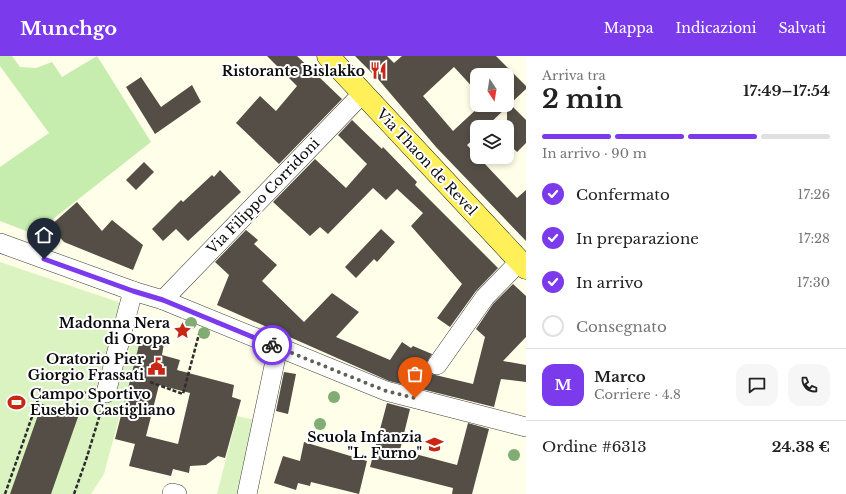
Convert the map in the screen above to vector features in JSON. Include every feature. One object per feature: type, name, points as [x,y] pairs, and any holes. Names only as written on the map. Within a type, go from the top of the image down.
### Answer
[{"type":"main road","name":"Via Thaon de Revel","points":[[328,56],[523,264]]},
{"type":"street","name":"Via Filippo Corridoni","points":[[163,300],[363,93]]},
{"type":"street","points":[[0,243],[133,291],[163,300],[386,391],[526,427]]},
{"type":"street","points":[[437,365],[485,298],[523,264]]},
{"type":"street","points":[[106,393],[133,291]]},
{"type":"street","points":[[247,494],[278,347]]},
{"type":"path","points":[[150,382],[183,394],[204,317]]},
{"type":"path","points":[[5,494],[41,391],[106,393],[74,494]]},
{"type":"green space","points":[[0,56],[12,56],[20,67],[36,68],[52,62],[62,77],[97,56],[151,142],[34,234],[0,221],[0,167],[49,133],[0,66]]},
{"type":"green space","points":[[0,262],[121,303],[111,332],[140,341],[104,474],[91,494],[0,494]]},
{"type":"green space","points":[[237,416],[260,421],[245,494],[217,494]]},
{"type":"building","points":[[267,56],[297,56],[342,99],[279,164],[236,123],[260,96],[276,111],[297,86]]},
{"type":"building","points":[[355,56],[387,56],[394,63],[402,56],[496,56],[508,68],[470,68],[470,84],[454,67],[423,96],[453,131],[473,112],[502,112],[493,120],[470,120],[470,142],[467,145],[470,148],[470,164],[485,164],[517,198],[526,190],[526,241],[436,147],[378,79]]},
{"type":"building","points":[[514,74],[526,86],[526,89],[514,100]]},
{"type":"building","points":[[141,77],[161,107],[192,85],[201,102],[155,134],[126,87]]},
{"type":"building","points":[[514,108],[526,120],[526,143],[517,152],[514,149],[514,120],[507,120],[507,112],[514,112]]},
{"type":"building","points":[[352,120],[382,149],[383,147],[417,182],[415,185],[498,268],[476,291],[450,327],[437,318],[462,284],[411,226],[423,213],[397,189],[386,200],[373,188],[328,234],[320,227],[310,236],[273,202],[315,159],[346,188],[367,164],[338,135]]},
{"type":"building","points":[[144,162],[154,172],[136,190],[126,180]]},
{"type":"building","points":[[220,170],[241,192],[188,241],[176,229],[163,241],[152,229],[181,200],[183,202],[212,175],[214,177]]},
{"type":"building","points":[[77,202],[102,231],[112,220],[143,245],[133,270],[64,242],[50,226]]},
{"type":"building","points":[[381,229],[395,242],[377,262],[374,259],[356,278],[345,267]]},
{"type":"building","points":[[246,230],[258,240],[254,244],[277,265],[262,281],[304,322],[332,293],[359,312],[336,337],[390,360],[402,342],[411,348],[413,346],[432,354],[426,364],[427,373],[473,384],[485,337],[476,329],[493,304],[513,284],[526,296],[526,337],[503,361],[526,365],[526,382],[501,379],[494,407],[389,381],[217,305],[229,275],[215,262]]},
{"type":"building","points":[[141,337],[164,343],[162,355],[180,360],[177,370],[234,385],[232,397],[241,400],[225,458],[218,456],[206,465],[190,466],[189,473],[173,469],[171,476],[129,466],[135,444],[115,439]],"holes":[[[159,385],[190,393],[178,444],[146,436]]]},
{"type":"building","points":[[284,372],[296,374],[288,414],[276,411]]},
{"type":"building","points":[[387,403],[410,409],[400,450],[457,465],[468,423],[489,429],[472,494],[452,494],[453,488],[370,467]]},
{"type":"building","points":[[42,404],[78,417],[51,494],[10,494]]},
{"type":"building","points":[[304,442],[367,461],[359,494],[311,482],[310,486],[298,483],[296,490],[274,483],[283,456],[300,461]]},
{"type":"way so far","points":[[272,345],[386,391],[415,398]]},
{"type":"place","name":"Ristorante Bislakko","points":[[378,71]]},
{"type":"place","name":"Madonna Nera di Oropa","points":[[183,331]]},
{"type":"place","name":"Oratorio Pier Giorgio Frassati","points":[[157,367]]},
{"type":"place","name":"Campo Sportivo Eusebio Castigliano","points":[[17,402]]},
{"type":"place","name":"Scuola Infanzia \"L. Furno\"","points":[[435,445]]},
{"type":"route","points":[[44,259],[133,291],[163,300],[272,345]]}]
